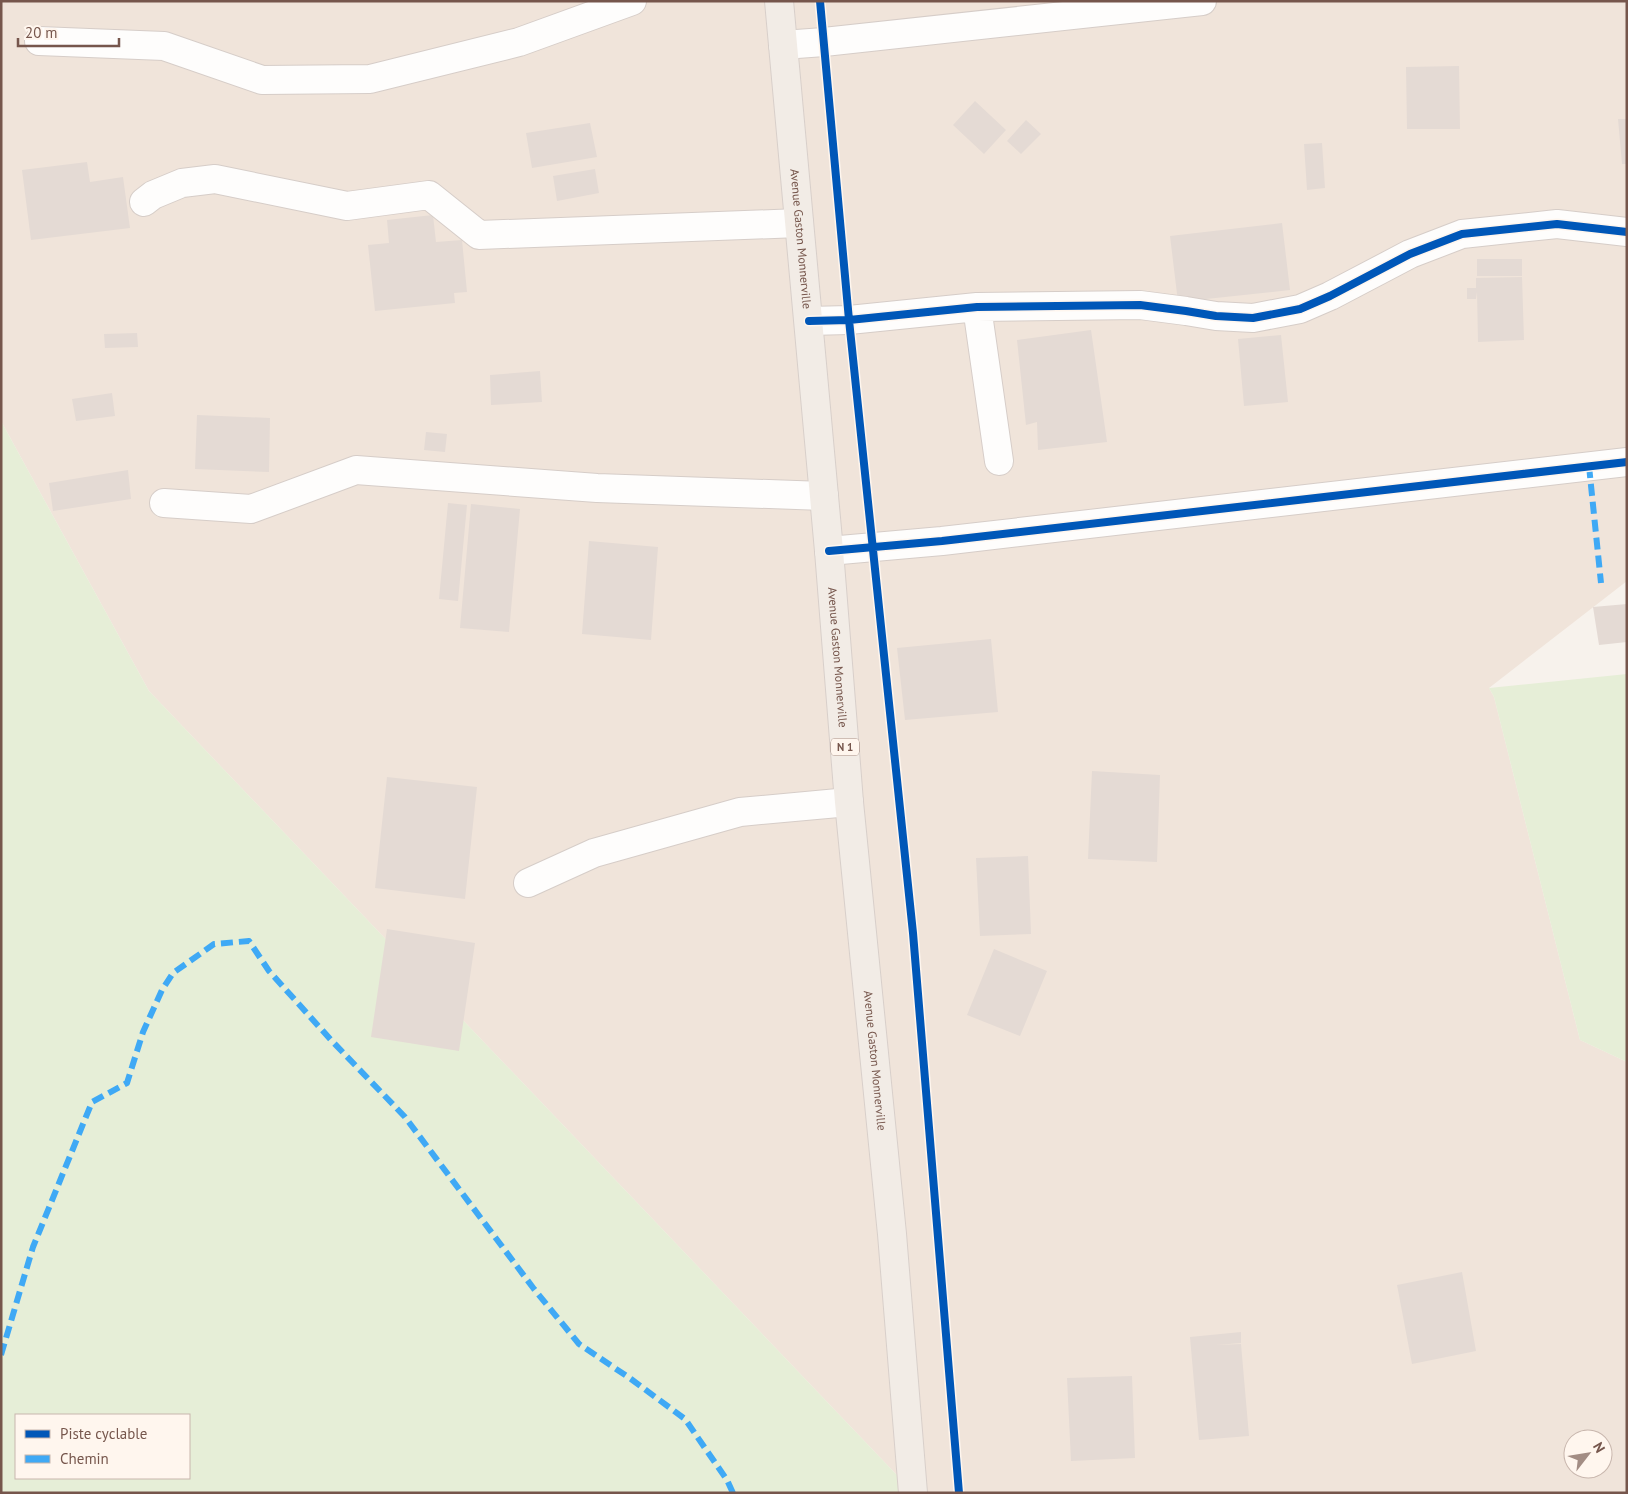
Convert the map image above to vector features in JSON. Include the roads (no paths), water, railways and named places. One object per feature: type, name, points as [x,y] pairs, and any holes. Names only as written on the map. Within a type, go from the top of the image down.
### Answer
[{"type":"main road","name":"Avenue Gaston Monnerville","points":[[779,1],[809,321],[849,802],[892,1234],[913,1493]]},
{"type":"street","points":[[39,41],[164,46],[262,80],[370,79],[520,42],[632,1]]},
{"type":"street","points":[[783,45],[1202,1]]},
{"type":"street","points":[[144,202],[153,195],[182,183],[215,179],[347,206],[429,195],[479,235],[799,223]]},
{"type":"street","points":[[809,321],[850,320],[977,307],[1140,305],[1216,316],[1253,318],[1300,309],[1330,296],[1410,254],[1462,234],[1557,224],[1627,232]]},
{"type":"street","points":[[977,307],[999,461]]},
{"type":"street","points":[[829,551],[942,540],[1627,462]]},
{"type":"street","points":[[164,503],[251,509],[356,470],[597,488],[824,496]]},
{"type":"street","points":[[528,883],[594,853],[740,812],[849,802]]}]
